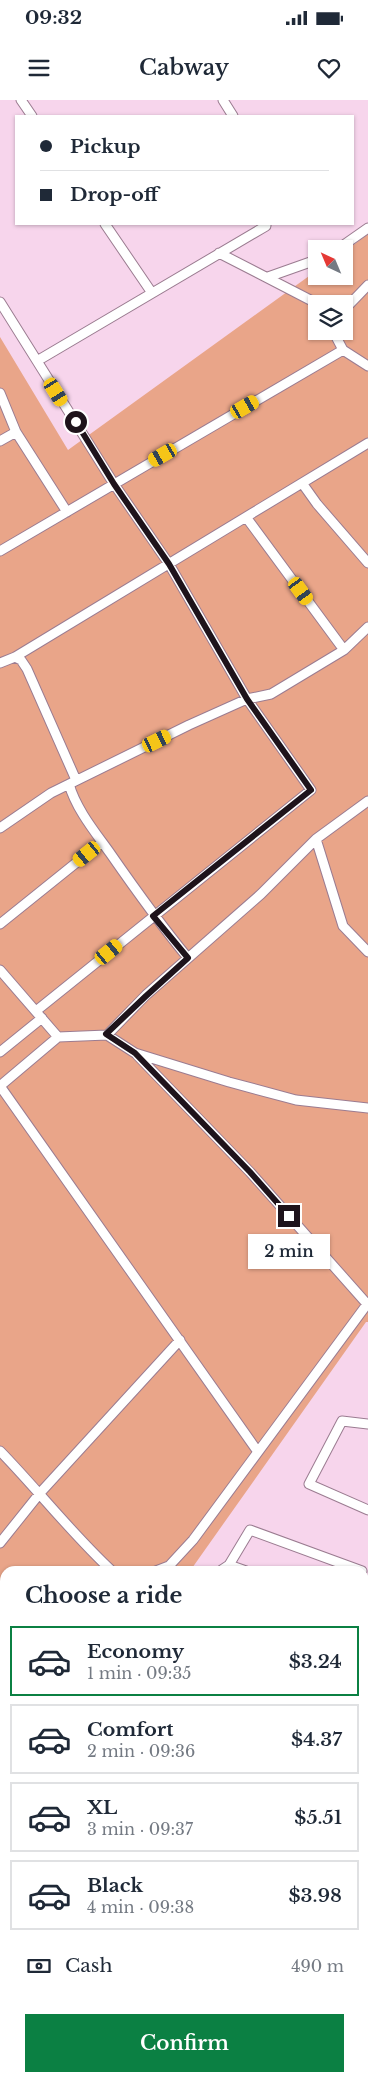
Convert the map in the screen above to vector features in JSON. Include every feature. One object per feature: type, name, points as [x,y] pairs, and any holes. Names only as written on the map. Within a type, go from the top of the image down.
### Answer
[{"type":"lane","points":[[21,100],[31,115]]},
{"type":"lane","points":[[223,100],[232,115]]},
{"type":"lane","points":[[106,225],[152,293]]},
{"type":"lane","points":[[37,361],[264,225]]},
{"type":"lane","points":[[351,240],[368,228]]},
{"type":"lane","points":[[219,253],[308,299]]},
{"type":"lane","points":[[268,277],[308,263]]},
{"type":"lane","points":[[353,301],[368,285]]},
{"type":"lane","points":[[0,302],[114,484],[169,564],[247,699],[311,790],[153,916],[39,1014],[0,1052]]},
{"type":"lane","points":[[338,340],[343,350],[368,366]]},
{"type":"lane","points":[[0,551],[343,350]]},
{"type":"lane","points":[[0,393],[16,432],[67,512]]},
{"type":"lane","points":[[0,441],[16,432]]},
{"type":"lane","points":[[0,663],[15,656],[169,564],[368,443]]},
{"type":"lane","points":[[302,483],[317,504],[368,563]]},
{"type":"lane","points":[[246,517],[344,650]]},
{"type":"lane","points":[[0,828],[51,793],[73,782],[189,725],[247,699],[271,694],[344,650],[368,627]]},
{"type":"lane","points":[[15,656],[21,660],[27,669],[73,782],[72,794],[102,842],[153,916],[188,958]]},
{"type":"lane","points":[[106,1034],[261,894],[316,839],[368,801]]},
{"type":"lane","points":[[316,839],[343,926],[368,952]]},
{"type":"lane","points":[[0,924],[102,842]]},
{"type":"lane","points":[[0,970],[58,1037]]},
{"type":"lane","points":[[169,1566],[193,1540],[368,1304],[250,1172],[135,1053],[106,1034],[58,1037],[0,1086],[258,1452]]},
{"type":"lane","points":[[135,1053],[296,1100],[368,1108]]},
{"type":"lane","points":[[0,1543],[40,1493],[180,1340]]},
{"type":"lane","points":[[368,1424],[342,1421],[309,1484],[368,1510]]},
{"type":"lane","points":[[0,1451],[40,1493],[87,1548],[107,1566]]},
{"type":"lane","points":[[230,1566],[250,1530],[347,1566]]},
{"type":"shaded area","points":[[368,234],[368,1322],[366,1322],[194,1566],[0,1566],[0,337],[68,450],[308,277],[308,285],[353,285],[353,245]]},
{"type":"route","points":[[76,422],[114,484],[169,564],[247,699],[311,790],[153,916],[188,958],[106,1034],[135,1053],[250,1172],[289,1216]]}]
